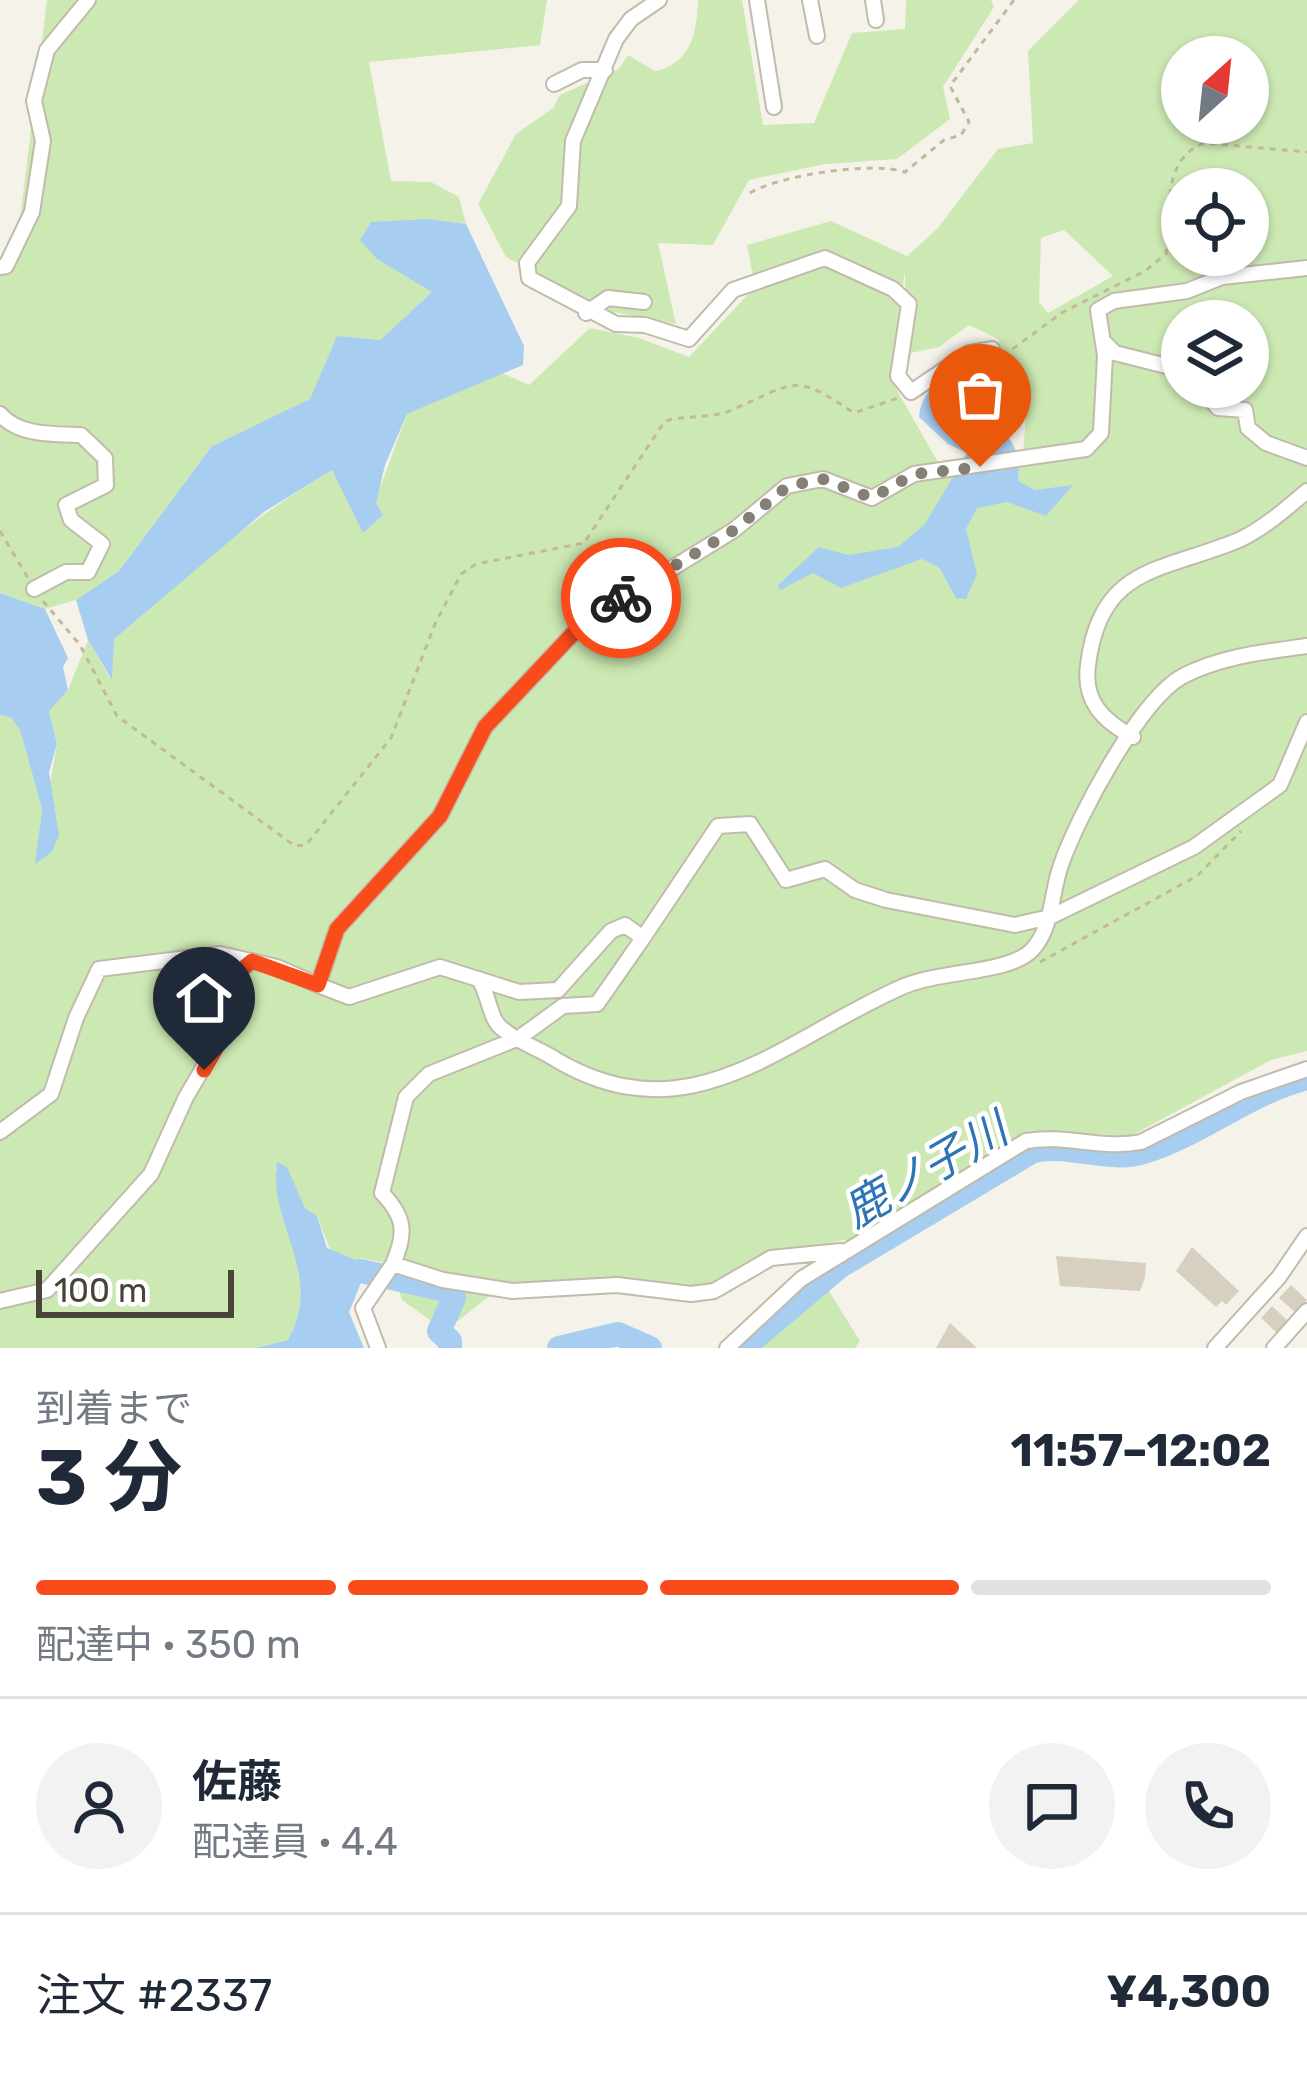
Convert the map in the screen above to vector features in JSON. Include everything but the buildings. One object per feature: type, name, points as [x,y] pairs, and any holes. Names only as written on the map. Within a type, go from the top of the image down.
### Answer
[{"type":"street","points":[[0,267],[6,266],[32,212],[33,178],[43,141],[34,101],[47,50],[88,0]]},
{"type":"street","points":[[659,0],[631,19],[605,70],[573,142],[569,206],[527,263],[529,278],[586,313],[688,339],[733,290],[824,258],[893,290],[908,304],[898,376],[911,392],[970,353],[992,349]]},
{"type":"street","points":[[757,0],[774,106]]},
{"type":"street","points":[[810,0],[817,36]]},
{"type":"street","points":[[873,0],[876,20]]},
{"type":"street","points":[[554,84],[582,70],[605,70]]},
{"type":"street","points":[[318,985],[337,929],[440,816],[485,727],[582,624],[734,530],[788,486],[823,479],[872,498],[914,474],[1086,449],[1101,434],[1105,356],[1098,310],[1114,302],[1186,291],[1222,277],[1307,268]]},
{"type":"street","points":[[586,313],[608,298],[644,302]]},
{"type":"street","points":[[1100,337],[1115,353],[1161,365]]},
{"type":"street","points":[[1218,408],[1244,410],[1248,428],[1267,443],[1307,458]]},
{"type":"street","points":[[0,414],[10,425],[41,434],[81,435],[105,458],[106,485],[66,505],[70,520],[102,544],[88,572],[66,572],[34,589]]},
{"type":"street","points":[[1133,737],[1104,722],[1085,686],[1090,632],[1103,607],[1160,563],[1241,539],[1307,490]]},
{"type":"street","points":[[1288,649],[1307,634]]},
{"type":"street","points":[[479,980],[496,1023],[607,1084],[697,1088],[789,1051],[909,984],[955,970],[1009,967],[1034,949],[1050,917],[1076,820],[1097,781],[1159,696],[1178,678],[1220,659],[1307,646]]},
{"type":"street","points":[[378,1348],[363,1308],[393,1264],[405,1235],[398,1209],[382,1193],[382,1176],[399,1137],[406,1097],[430,1074],[519,1038],[563,1006],[597,1004],[718,826],[750,824],[786,880],[825,869],[855,890],[886,900],[1015,925],[1050,917],[1194,847],[1280,785],[1307,722]]},
{"type":"street","points":[[0,1132],[51,1094],[76,1018],[99,969],[220,954],[349,997],[440,967],[519,992],[558,990],[610,931],[625,926],[643,938]]},
{"type":"street","points":[[0,1301],[46,1290],[151,1174],[186,1097],[226,1029],[226,998],[236,973],[252,961]]},
{"type":"street","points":[[727,1348],[801,1279],[1026,1141],[1051,1137],[1124,1145],[1141,1142],[1241,1092],[1307,1069]]},
{"type":"street","points":[[1215,1348],[1279,1277],[1307,1236]]},
{"type":"street","points":[[393,1264],[443,1280],[512,1291],[617,1285],[691,1294],[713,1291],[771,1258],[846,1251]]},
{"type":"street","points":[[1274,1348],[1304,1320]]},
{"type":"path","points":[[750,193],[820,172],[841,175],[885,165],[905,172],[944,140],[961,135],[969,122],[950,86],[1013,0]]},
{"type":"path","points":[[992,349],[1003,356],[1063,312],[1145,272],[1166,254],[1170,181],[1188,149],[1204,143],[1307,152]]},
{"type":"path","points":[[0,531],[34,589],[80,646],[117,716],[246,813],[295,846],[306,845],[391,739],[426,645],[461,574],[476,564],[584,543],[665,421],[734,409],[795,381],[814,386],[854,413],[911,392]]},
{"type":"path","points":[[1009,967],[1046,962],[1197,876],[1244,827]]},
{"type":"green space","points":[[47,0],[547,0],[540,45],[369,62],[391,181],[431,182],[459,197],[466,224],[429,219],[377,259],[433,291],[380,340],[337,337],[311,399],[212,446],[119,571],[76,600],[45,609],[0,593],[0,257],[18,236]]},
{"type":"green space","points":[[698,0],[742,0],[763,125],[814,123],[852,33],[905,29],[906,0],[991,0],[994,7],[943,87],[950,119],[897,159],[825,164],[749,180],[713,245],[658,243],[676,324],[613,312],[506,257],[478,204],[516,134],[553,108],[560,95],[619,69],[628,55],[655,71],[677,61],[690,45]]},
{"type":"green space","points":[[1079,0],[1307,0],[1307,1051],[1271,1060],[1131,1136],[1036,1131],[854,1238],[762,1257],[714,1286],[501,1287],[445,1331],[402,1300],[391,1264],[360,1258],[360,1266],[331,1252],[317,1216],[305,1208],[275,1167],[300,1276],[297,1319],[288,1340],[256,1348],[0,1348],[0,715],[12,716],[20,730],[42,809],[36,864],[57,744],[49,710],[68,690],[88,640],[110,678],[114,639],[218,548],[332,470],[364,532],[407,414],[502,373],[529,385],[590,328],[639,338],[689,357],[755,287],[747,245],[831,221],[907,256],[937,229],[998,149],[1033,143],[1028,51]],"holes":[[[1064,230],[1113,276],[1048,313],[1039,302],[1041,238]],[[905,270],[906,354],[939,347],[969,325],[998,339],[1004,376],[997,415],[1008,430],[1027,404],[1023,452],[938,462],[895,387],[894,352]]]},
{"type":"green space","points":[[827,1288],[860,1341],[855,1348],[747,1348]]},
{"type":"water","points":[[429,219],[466,224],[524,346],[523,365],[407,414],[385,465],[376,503],[383,515],[363,533],[332,470],[264,512],[114,639],[112,680],[88,640],[76,600],[119,571],[212,446],[310,399],[337,336],[380,340],[432,292],[377,259],[360,240],[371,222]]},
{"type":"water","points":[[997,353],[1004,359],[997,412],[1016,452],[1018,481],[1035,490],[1073,485],[1046,516],[1007,502],[977,508],[966,529],[977,574],[966,599],[956,598],[939,567],[922,559],[841,588],[813,573],[780,590],[778,585],[819,547],[848,555],[898,547],[925,524],[967,453],[948,444],[919,417],[922,404],[947,375]]},
{"type":"water","points":[[0,593],[45,609],[68,658],[63,667],[68,690],[49,711],[57,744],[49,772],[59,836],[51,853],[35,864],[42,809],[20,730],[11,717],[0,715]]},
{"type":"water","points":[[277,1162],[287,1167],[305,1208],[317,1216],[327,1248],[392,1275],[391,1286],[361,1283],[349,1312],[364,1348],[256,1348],[288,1340],[298,1316],[298,1270],[280,1206]]},
{"type":"waterway","name":"鹿ノ子川","points":[[743,1348],[839,1267],[1033,1151],[1144,1152],[1307,1078]]},
{"type":"waterway","name":"鹿ノ子川","points":[[361,1271],[450,1291],[454,1298],[439,1331],[450,1341],[450,1348]]},
{"type":"waterway","name":"鹿ノ子川","points":[[559,1348],[618,1334],[650,1348]]},
{"type":"way so far","points":[[621,598],[734,530],[788,486],[823,479],[872,498],[914,474],[980,467]]},
{"type":"route","points":[[204,1070],[226,1029],[226,998],[236,973],[252,961],[318,985],[337,929],[440,816],[485,727],[582,624],[621,598]]}]
